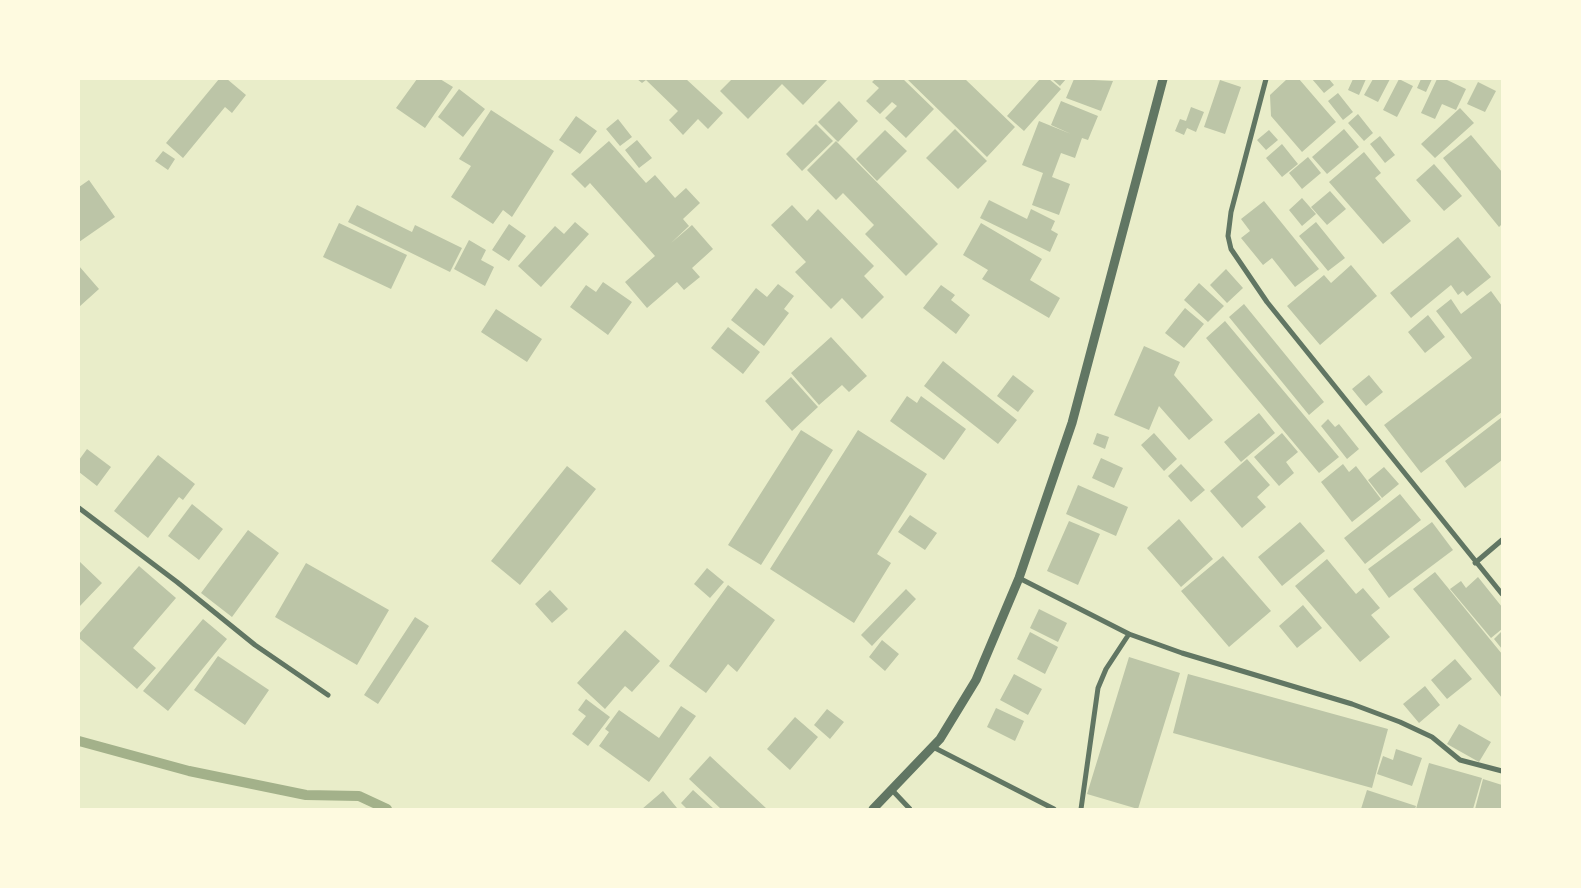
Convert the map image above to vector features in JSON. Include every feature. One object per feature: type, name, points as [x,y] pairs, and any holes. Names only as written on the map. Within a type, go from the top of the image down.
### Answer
[{"type":"street","points":[[873,809],[940,739],[976,680],[1019,578],[1072,423],[1163,79]]},
{"type":"street","points":[[1266,79],[1231,212],[1228,236],[1230,249],[1267,302],[1502,594]]},
{"type":"street","points":[[79,508],[177,582],[255,645],[328,695]]},
{"type":"street","points":[[1475,562],[1502,540]]},
{"type":"street","points":[[1019,578],[1129,634],[1182,653],[1352,704],[1400,722],[1432,737],[1460,760],[1502,772]]},
{"type":"street","points":[[1081,809],[1098,688],[1106,669],[1129,634]]},
{"type":"street","points":[[933,747],[1054,809]]},
{"type":"street","points":[[892,790],[910,809]]},
{"type":"building","points":[[219,79],[227,79],[246,95],[232,113],[225,107],[183,158],[166,143]]},
{"type":"building","points":[[417,79],[440,79],[453,87],[425,128],[396,108]]},
{"type":"building","points":[[637,79],[686,79],[723,113],[708,129],[698,119],[683,135],[669,120],[678,111],[646,80],[642,83]]},
{"type":"building","points":[[732,79],[828,79],[803,105],[782,84],[748,119],[720,91]]},
{"type":"building","points":[[875,79],[903,79],[934,109],[906,138],[885,118],[897,106],[892,102],[880,114],[866,101],[879,88],[872,82]]},
{"type":"building","points":[[907,79],[965,79],[1015,127],[987,157]]},
{"type":"building","points":[[1040,79],[1049,79],[1061,89],[1024,131],[1007,116]]},
{"type":"building","points":[[1052,79],[1066,79],[1060,86]]},
{"type":"building","points":[[1074,79],[1113,81],[1101,111],[1066,98]]},
{"type":"building","points":[[1287,79],[1299,79],[1336,122],[1302,152],[1271,116],[1270,95]]},
{"type":"building","points":[[1312,79],[1329,79],[1334,85],[1324,93]]},
{"type":"building","points":[[1353,79],[1366,79],[1359,95],[1348,90]]},
{"type":"building","points":[[1373,79],[1390,79],[1378,102],[1364,95]]},
{"type":"building","points":[[1399,79],[1413,86],[1397,117],[1383,110]]},
{"type":"building","points":[[1421,79],[1432,79],[1426,92],[1417,88]]},
{"type":"building","points":[[1437,79],[1445,79],[1466,89],[1456,110],[1442,104],[1435,119],[1421,113]]},
{"type":"building","points":[[1220,80],[1241,87],[1225,134],[1204,127]]},
{"type":"building","points":[[1478,82],[1496,91],[1485,112],[1467,104]]},
{"type":"building","points":[[459,89],[485,109],[463,137],[438,117]]},
{"type":"building","points":[[1338,93],[1353,112],[1343,120],[1328,101]]},
{"type":"building","points":[[839,101],[858,121],[838,142],[818,122]]},
{"type":"building","points":[[1061,101],[1098,116],[1088,140],[1082,138],[1075,158],[1061,153],[1052,177],[1070,184],[1059,215],[1032,205],[1043,173],[1022,165],[1039,121],[1071,134],[1051,125]]},
{"type":"building","points":[[1191,107],[1204,112],[1196,132],[1187,128],[1184,135],[1175,131],[1180,119],[1186,121]]},
{"type":"building","points":[[1460,108],[1474,123],[1435,158],[1421,144]]},
{"type":"building","points":[[491,110],[554,151],[512,217],[503,210],[493,224],[451,197],[471,166],[459,159]]},
{"type":"building","points":[[1358,114],[1373,133],[1364,141],[1348,123]]},
{"type":"building","points":[[576,116],[597,131],[580,154],[559,140]]},
{"type":"building","points":[[618,119],[632,137],[620,146],[606,129]]},
{"type":"building","points":[[816,124],[833,141],[802,171],[786,154]]},
{"type":"building","points":[[955,129],[987,161],[958,189],[926,158]]},
{"type":"building","points":[[1344,129],[1359,147],[1327,174],[1312,157]]},
{"type":"building","points":[[885,130],[907,151],[877,181],[856,159]]},
{"type":"building","points":[[1269,130],[1278,140],[1266,150],[1257,140]]},
{"type":"building","points":[[1471,135],[1502,172],[1502,224],[1499,227],[1443,158]]},
{"type":"building","points":[[1380,136],[1395,155],[1385,163],[1370,144]]},
{"type":"building","points":[[637,140],[652,158],[639,168],[625,150]]},
{"type":"building","points":[[609,141],[646,183],[655,175],[675,198],[686,188],[700,203],[683,219],[689,226],[671,243],[692,225],[713,249],[692,268],[700,277],[684,290],[677,282],[647,308],[625,282],[655,256],[590,183],[585,188],[571,174]]},
{"type":"building","points":[[836,141],[938,244],[906,276],[865,234],[874,225],[843,193],[836,200],[807,170]]},
{"type":"building","points":[[1282,144],[1298,164],[1282,177],[1266,158]]},
{"type":"building","points":[[163,151],[175,159],[168,170],[155,161]]},
{"type":"building","points":[[1364,152],[1381,173],[1375,178],[1411,221],[1383,244],[1329,182]]},
{"type":"building","points":[[1308,157],[1321,173],[1302,189],[1289,173]]},
{"type":"building","points":[[1434,164],[1462,196],[1444,211],[1416,180]]},
{"type":"building","points":[[89,180],[115,217],[79,242],[79,187]]},
{"type":"building","points":[[1330,191],[1346,209],[1327,225],[1311,207]]},
{"type":"building","points":[[1302,198],[1316,214],[1302,226],[1289,210]]},
{"type":"building","points":[[989,200],[1027,219],[1031,209],[1055,221],[1051,230],[1058,234],[1050,252],[980,218]]},
{"type":"building","points":[[1264,201],[1319,269],[1295,287],[1272,258],[1263,265],[1241,238],[1250,231],[1241,219]]},
{"type":"building","points":[[357,205],[412,232],[415,225],[462,248],[450,272],[348,222]]},
{"type":"building","points":[[792,205],[807,221],[818,209],[874,266],[864,276],[884,297],[862,319],[842,298],[831,309],[795,272],[806,262],[771,225]]},
{"type":"building","points":[[575,222],[589,234],[541,287],[518,266],[555,226],[564,234]]},
{"type":"building","points":[[1316,222],[1345,258],[1328,271],[1299,236]]},
{"type":"building","points":[[339,223],[407,255],[391,289],[323,257]]},
{"type":"building","points":[[981,223],[1042,259],[1030,280],[1060,298],[1049,318],[982,279],[988,270],[963,255]]},
{"type":"building","points":[[509,224],[526,236],[509,261],[492,250]]},
{"type":"building","points":[[1458,237],[1491,277],[1467,296],[1463,291],[1458,295],[1451,285],[1411,318],[1390,293]]},
{"type":"building","points":[[469,240],[486,250],[481,260],[494,267],[485,286],[454,269]]},
{"type":"building","points":[[1351,265],[1377,296],[1320,345],[1287,306],[1324,275],[1331,283]]},
{"type":"building","points":[[79,266],[99,289],[79,307]]},
{"type":"building","points":[[1226,269],[1243,288],[1227,303],[1210,285]]},
{"type":"building","points":[[603,282],[632,302],[608,335],[570,307],[586,285],[596,292]]},
{"type":"building","points":[[1199,283],[1224,306],[1208,322],[1184,300]]},
{"type":"building","points":[[778,284],[794,296],[784,309],[789,313],[764,346],[731,320],[756,288],[767,297]]},
{"type":"building","points":[[941,285],[955,295],[951,300],[970,315],[956,334],[923,308]]},
{"type":"building","points":[[1491,291],[1502,306],[1502,412],[1421,473],[1384,425],[1472,358],[1436,311],[1451,299],[1461,314]]},
{"type":"building","points":[[1244,304],[1324,402],[1309,415],[1229,317]]},
{"type":"building","points":[[1185,308],[1204,324],[1184,348],[1165,333]]},
{"type":"building","points":[[496,309],[542,339],[527,362],[481,332]]},
{"type":"building","points":[[1428,315],[1445,337],[1425,353],[1408,332]]},
{"type":"building","points":[[1225,321],[1339,457],[1319,473],[1206,338]]},
{"type":"building","points":[[728,327],[760,352],[743,374],[711,348]]},
{"type":"building","points":[[831,337],[867,376],[849,392],[842,385],[819,405],[791,373]]},
{"type":"building","points":[[1144,346],[1180,362],[1174,375],[1213,420],[1189,440],[1159,406],[1149,430],[1114,415]]},
{"type":"building","points":[[943,361],[1017,420],[998,444],[924,386]]},
{"type":"building","points":[[1013,375],[1034,391],[1018,412],[997,396]]},
{"type":"building","points":[[1369,375],[1383,392],[1366,406],[1352,389]]},
{"type":"building","points":[[791,377],[818,407],[792,431],[765,401]]},
{"type":"building","points":[[907,396],[917,403],[921,396],[966,429],[944,460],[890,421]]},
{"type":"building","points":[[1259,413],[1275,433],[1241,462],[1224,442]]},
{"type":"building","points":[[1502,417],[1502,460],[1465,488],[1445,461]]},
{"type":"building","points":[[1328,419],[1335,427],[1339,424],[1359,449],[1347,459],[1321,426]]},
{"type":"building","points":[[801,430],[833,450],[761,565],[728,545]]},
{"type":"building","points":[[858,430],[927,474],[877,554],[891,563],[854,623],[770,569]]},
{"type":"building","points":[[1097,433],[1109,437],[1105,449],[1093,444]]},
{"type":"building","points":[[1154,433],[1177,459],[1164,471],[1141,445]]},
{"type":"building","points":[[1282,433],[1298,452],[1286,462],[1294,473],[1279,486],[1254,457]]},
{"type":"building","points":[[87,449],[111,467],[97,486],[79,472],[79,460]]},
{"type":"building","points":[[158,455],[195,484],[183,500],[179,497],[148,538],[114,511]]},
{"type":"building","points":[[1101,458],[1123,468],[1114,488],[1092,478]]},
{"type":"building","points":[[1247,459],[1270,485],[1257,497],[1266,507],[1242,528],[1210,491]]},
{"type":"building","points":[[1181,464],[1205,490],[1191,502],[1168,476]]},
{"type":"building","points":[[1343,464],[1349,472],[1356,466],[1381,499],[1352,522],[1321,482]]},
{"type":"building","points":[[567,466],[596,489],[520,585],[491,561]]},
{"type":"building","points":[[1384,467],[1399,484],[1382,498],[1368,480]]},
{"type":"building","points":[[1078,485],[1128,507],[1116,536],[1066,514]]},
{"type":"building","points":[[1400,494],[1421,520],[1365,564],[1344,538]]},
{"type":"building","points":[[192,504],[223,529],[199,560],[168,536]]},
{"type":"building","points":[[910,515],[937,533],[925,550],[898,532]]},
{"type":"building","points":[[1179,519],[1213,559],[1181,587],[1147,548]]},
{"type":"building","points":[[1069,521],[1100,534],[1078,585],[1047,571]]},
{"type":"building","points":[[1300,522],[1325,551],[1282,586],[1258,557]]},
{"type":"building","points":[[1432,522],[1453,550],[1389,598],[1368,569]]},
{"type":"building","points":[[248,530],[279,553],[232,617],[201,593]]},
{"type":"building","points":[[1223,556],[1271,611],[1229,647],[1181,591]]},
{"type":"building","points":[[1327,559],[1356,594],[1363,588],[1380,608],[1371,615],[1390,637],[1360,662],[1295,586]]},
{"type":"building","points":[[79,561],[102,583],[79,607]]},
{"type":"building","points":[[306,563],[389,610],[357,665],[275,617]]},
{"type":"building","points":[[139,566],[176,598],[133,648],[156,668],[137,689],[79,638],[79,634]]},
{"type":"building","points":[[707,568],[724,582],[710,598],[694,584]]},
{"type":"building","points":[[1435,572],[1502,654],[1502,698],[1413,589]]},
{"type":"building","points":[[1478,577],[1502,607],[1502,629],[1491,638],[1450,589],[1461,581],[1466,588]]},
{"type":"building","points":[[728,585],[775,620],[737,672],[728,664],[706,693],[669,666]]},
{"type":"building","points":[[906,589],[916,599],[872,646],[861,635]]},
{"type":"building","points":[[550,590],[568,609],[552,623],[535,604]]},
{"type":"building","points":[[1303,605],[1322,628],[1297,648],[1279,626]]},
{"type":"building","points":[[1039,609],[1067,623],[1058,642],[1030,628]]},
{"type":"building","points":[[415,617],[429,626],[378,704],[364,695]]},
{"type":"building","points":[[203,619],[227,639],[168,711],[143,691]]},
{"type":"building","points":[[625,630],[660,661],[632,692],[625,686],[605,709],[577,683]]},
{"type":"building","points":[[1502,631],[1502,649],[1494,639]]},
{"type":"building","points":[[1030,632],[1058,647],[1045,674],[1017,659]]},
{"type":"building","points":[[882,640],[899,654],[885,671],[869,657]]},
{"type":"building","points":[[218,656],[269,690],[245,725],[194,690]]},
{"type":"building","points":[[1129,657],[1180,673],[1138,809],[1087,794]]},
{"type":"building","points":[[1455,659],[1472,679],[1447,699],[1431,680]]},
{"type":"building","points":[[1014,674],[1042,689],[1028,715],[1000,700]]},
{"type":"building","points":[[1188,674],[1388,729],[1372,788],[1173,733]]},
{"type":"building","points":[[1425,686],[1440,705],[1419,723],[1403,704]]},
{"type":"building","points":[[586,699],[610,717],[588,746],[572,734],[586,716],[578,710]]},
{"type":"building","points":[[681,706],[696,716],[649,782],[599,746],[609,732],[605,729],[619,710],[659,738]]},
{"type":"building","points":[[996,708],[1024,721],[1015,741],[987,727]]},
{"type":"building","points":[[827,709],[844,722],[830,739],[814,725]]},
{"type":"building","points":[[795,717],[818,737],[790,770],[767,749]]},
{"type":"building","points":[[1459,724],[1491,742],[1479,762],[1447,744]]},
{"type":"building","points":[[1396,749],[1422,758],[1412,786],[1377,774],[1383,756],[1393,760]]},
{"type":"building","points":[[710,756],[767,809],[721,809],[689,779]]},
{"type":"building","points":[[1429,763],[1482,778],[1473,809],[1416,809]]},
{"type":"building","points":[[1483,779],[1502,785],[1502,809],[1475,809]]},
{"type":"building","points":[[693,790],[714,809],[687,809],[681,803]]},
{"type":"building","points":[[1367,790],[1416,806],[1415,809],[1361,809]]},
{"type":"building","points":[[663,791],[677,808],[642,809]]},
{"type":"waterway","points":[[79,741],[189,771],[306,795],[359,796],[387,809]]}]
